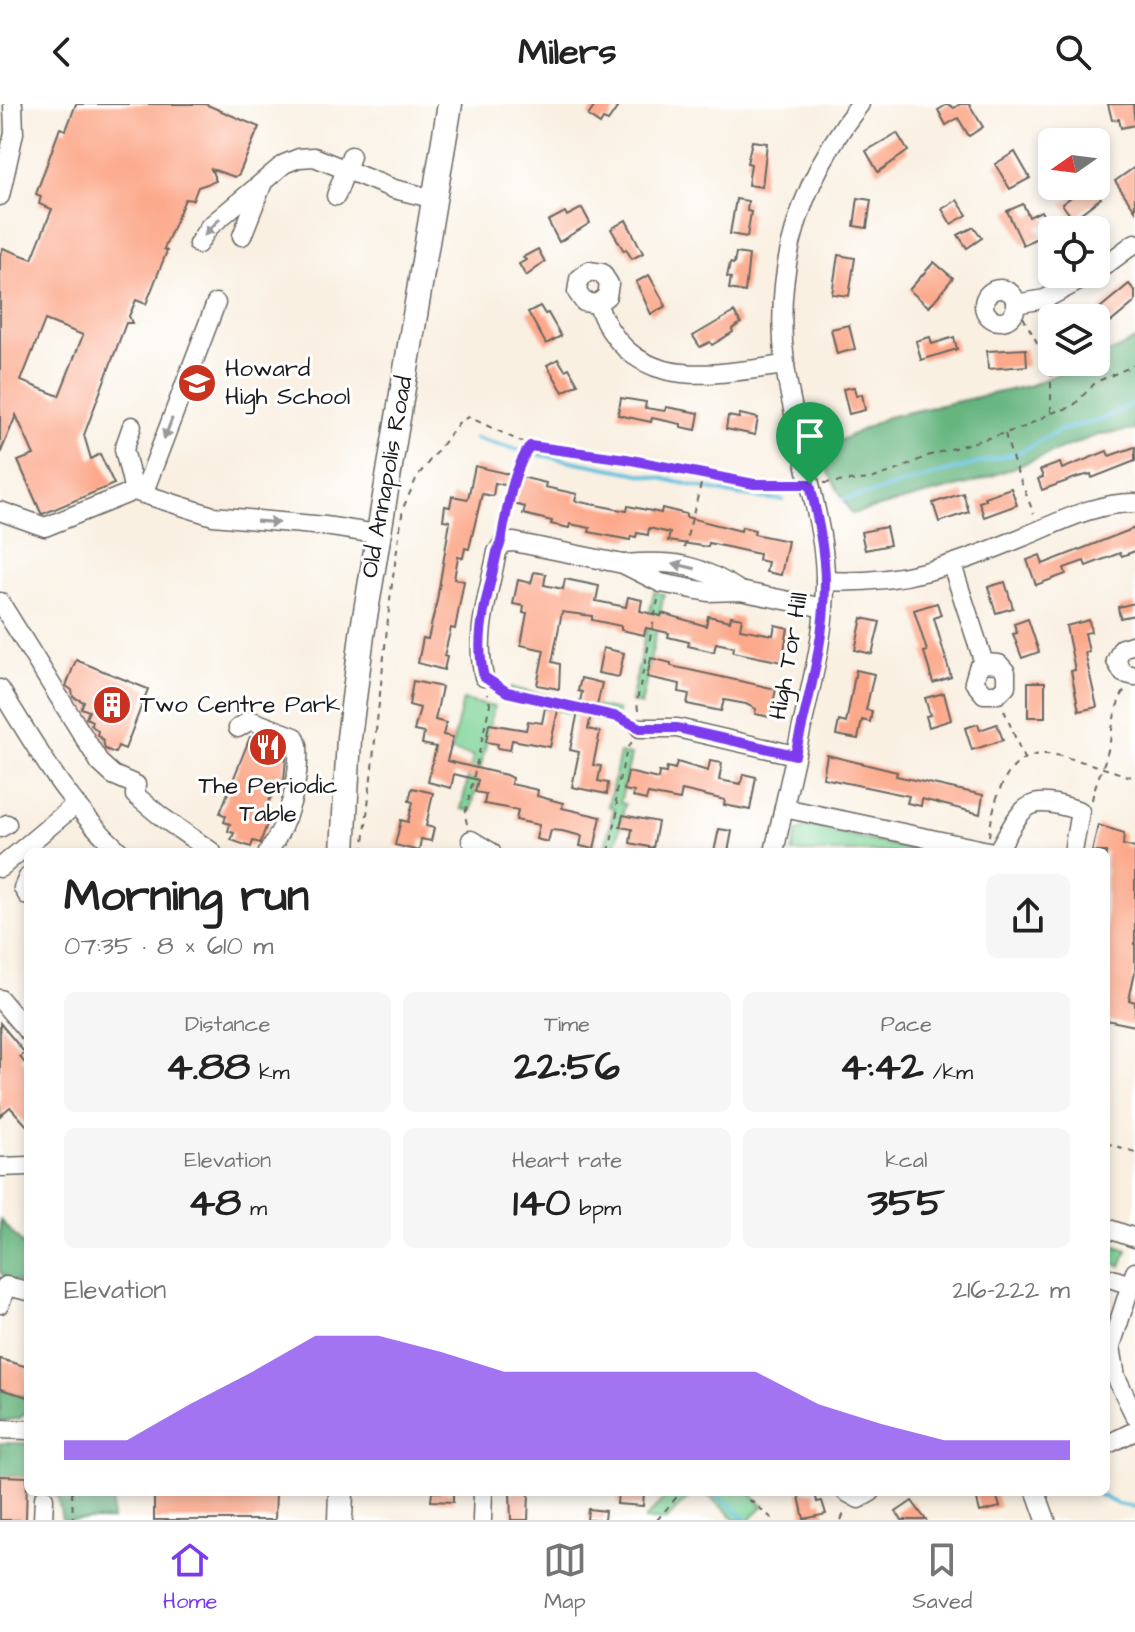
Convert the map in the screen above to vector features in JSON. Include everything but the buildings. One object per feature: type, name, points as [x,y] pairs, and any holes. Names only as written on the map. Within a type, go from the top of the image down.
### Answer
[{"type":"main road","name":"Old Annapolis Road","points":[[343,848],[354,696],[377,534],[450,104]]},
{"type":"main road","points":[[340,1520],[341,1496]]},
{"type":"street","points":[[0,196],[14,133],[13,104]]},
{"type":"street","name":"High Tor Hill","points":[[775,848],[813,678],[825,581],[810,484],[785,365],[782,323],[788,249],[807,191],[822,158],[860,104]]},
{"type":"street","points":[[198,244],[209,227],[284,164],[299,158],[349,162],[394,189],[435,199]]},
{"type":"street","points":[[336,196],[349,162]]},
{"type":"street","points":[[242,236],[263,182]]},
{"type":"street","points":[[1110,261],[1135,243]]},
{"type":"street","points":[[1019,304],[1053,296],[1067,288]]},
{"type":"street","points":[[139,493],[216,303]]},
{"type":"street","points":[[597,304],[612,335],[627,351],[658,369],[690,376],[785,365]]},
{"type":"street","points":[[132,426],[124,449],[139,493]]},
{"type":"street","points":[[0,511],[45,527],[139,493],[213,516],[377,534]]},
{"type":"street","points":[[825,581],[882,581],[952,565],[1092,509],[1135,503]]},
{"type":"street","points":[[484,677],[480,662],[480,633],[497,552],[503,543],[514,542],[623,564],[661,583],[708,592],[740,591],[824,608]]},
{"type":"street","points":[[623,564],[664,561],[711,573],[740,591]]},
{"type":"street","points":[[952,565],[984,663],[974,675],[977,688],[989,696],[998,694]]},
{"type":"street","points":[[0,602],[100,763],[113,775],[136,785],[135,795],[206,848]]},
{"type":"street","points":[[1132,676],[1118,668],[1118,652],[1128,644],[1135,644]]},
{"type":"street","points":[[0,689],[75,805],[116,848]]},
{"type":"street","points":[[238,728],[249,721],[255,722],[295,737],[298,745],[293,796],[271,848]]},
{"type":"street","points":[[640,728],[677,728],[795,755]]},
{"type":"street","points":[[784,808],[993,848],[1024,809],[1044,801],[1080,811],[1074,848]]},
{"type":"street","points":[[0,868],[75,805]]},
{"type":"street","points":[[471,840],[484,848]]},
{"type":"street","points":[[0,999],[24,1027]]},
{"type":"street","points":[[0,1167],[24,1166]]},
{"type":"street","points":[[1110,1229],[1135,1238]]},
{"type":"street","points":[[1110,1277],[1133,1278],[1113,1335],[1111,1358],[1116,1377],[1135,1416]]},
{"type":"street","points":[[0,1304],[6,1286],[24,1290]]},
{"type":"street","points":[[0,1429],[24,1430]]},
{"type":"street","points":[[1110,1443],[1135,1431]]},
{"type":"street","points":[[482,1520],[483,1496]]},
{"type":"street","points":[[1037,1496],[1046,1520]]},
{"type":"street","points":[[43,1520],[44,1498]]},
{"type":"path","points":[[1019,304],[1023,319],[1051,374],[1051,413]]},
{"type":"path","points":[[363,848],[402,514],[409,492],[428,460],[465,418],[469,417],[529,447],[626,459],[754,484],[810,484],[871,479],[953,447],[1022,428],[1051,413],[1072,407],[1096,382],[1135,365]]},
{"type":"path","points":[[1004,432],[1041,530]]},
{"type":"path","points":[[503,543],[503,526],[520,460],[529,447]]},
{"type":"path","points":[[681,565],[704,476]]},
{"type":"path","points":[[610,848],[618,809],[615,796],[627,750],[640,728],[637,701],[661,583]]},
{"type":"path","points":[[1092,803],[1100,768],[1108,752],[1111,724],[1132,676]]},
{"type":"path","points":[[484,677],[507,692],[618,717],[640,728]]},
{"type":"path","points":[[471,840],[465,815],[490,704],[484,677]]},
{"type":"path","points":[[998,694],[1024,759]]},
{"type":"path","points":[[993,848],[1001,784],[1024,759],[1045,754],[1135,778]]},
{"type":"path","points":[[1110,1144],[1135,1152]]},
{"type":"path","points":[[72,1496],[73,1520]]},
{"type":"path","points":[[657,1520],[678,1496]]},
{"type":"path","points":[[745,1496],[774,1520]]},
{"type":"green space","points":[[1135,340],[1135,430],[1100,434],[979,481],[852,514],[827,471],[835,443],[887,417],[1028,386],[1053,376],[1110,376],[1110,352]]},
{"type":"green space","points":[[654,592],[664,594],[641,705],[631,702]]},
{"type":"green space","points":[[511,688],[618,711],[615,723],[508,699]]},
{"type":"green space","points":[[463,700],[494,707],[471,811],[461,809],[473,756],[451,751]]},
{"type":"green space","points":[[620,753],[631,755],[620,803],[625,804],[615,848],[605,848],[614,808],[608,806]]},
{"type":"green space","points":[[812,827],[904,848],[793,848],[797,832]]},
{"type":"green space","points":[[0,1220],[24,1246],[24,1284],[7,1279],[0,1272]]},
{"type":"green space","points":[[1113,1245],[1127,1250],[1121,1266],[1110,1262]]},
{"type":"green space","points":[[0,1389],[24,1396],[24,1414],[0,1422]]},
{"type":"green space","points":[[0,1443],[24,1443],[24,1477],[0,1476]]},
{"type":"green space","points":[[55,1496],[113,1496],[112,1520],[62,1520]]},
{"type":"green space","points":[[666,1496],[689,1496],[667,1520],[645,1520]]},
{"type":"green space","points":[[709,1496],[754,1496],[763,1506],[750,1520],[737,1520]]},
{"type":"waterway","points":[[844,499],[1020,452],[1058,431],[1101,420],[1135,402]]},
{"type":"waterway","points":[[475,438],[540,455],[716,491],[783,500]]},
{"type":"waterway","points":[[718,1496],[747,1520]]},
{"type":"waterway","points":[[1102,1496],[1117,1504],[1135,1507]]},
{"type":"place","name":"Howard High School","points":[[197,383]]},
{"type":"place","name":"Two Centre Park","points":[[112,705]]},
{"type":"place","name":"The Periodic Table","points":[[268,747]]},
{"type":"route","points":[[530,446],[626,459],[754,484],[810,484],[822,550],[824,608],[813,678],[795,755],[666,726],[640,728],[618,717],[507,692],[484,677],[480,662],[480,633],[497,552],[503,543],[503,526],[515,475],[520,460],[530,446]]}]
